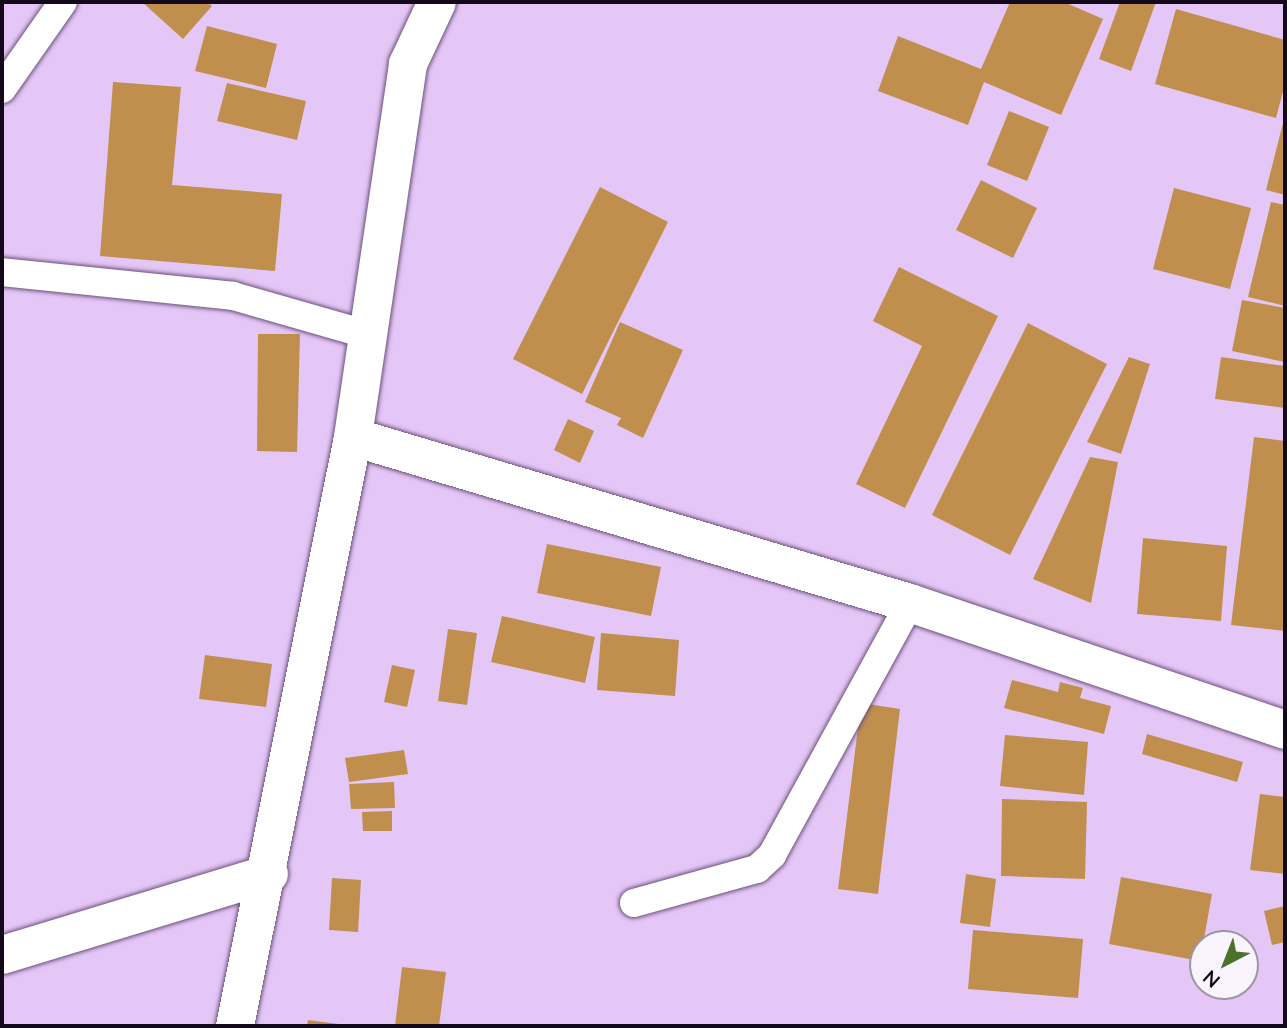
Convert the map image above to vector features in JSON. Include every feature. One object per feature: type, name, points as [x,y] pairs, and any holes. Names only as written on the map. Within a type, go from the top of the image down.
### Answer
[{"type":"street","points":[[235,1026],[270,874],[353,438],[408,64],[436,2]]},
{"type":"street","points":[[353,438],[910,603],[1285,730]]},
{"type":"street","points":[[2,955],[270,874]]},
{"type":"lane","points":[[2,89],[63,2]]},
{"type":"lane","points":[[2,272],[233,296],[369,335]]},
{"type":"lane","points":[[634,903],[757,869],[772,855],[910,603]]},
{"type":"building","points":[[142,2],[207,2],[212,6],[183,39]]},
{"type":"building","points":[[1010,2],[1064,2],[1103,19],[1061,115],[984,82],[968,125],[878,91],[898,36],[981,69]]},
{"type":"building","points":[[1120,2],[1156,2],[1131,71],[1099,59]]},
{"type":"building","points":[[1176,9],[1285,40],[1285,84],[1276,118],[1155,84]]},
{"type":"building","points":[[207,26],[277,44],[266,88],[195,71]]},
{"type":"building","points":[[113,82],[181,87],[172,185],[282,194],[275,271],[100,256]]},
{"type":"building","points":[[227,83],[306,101],[297,140],[217,121]]},
{"type":"building","points":[[1009,111],[1049,127],[1027,181],[987,165]]},
{"type":"building","points":[[1285,119],[1285,195],[1266,190]]},
{"type":"building","points":[[981,180],[1037,208],[1013,258],[956,230]]},
{"type":"building","points":[[600,187],[668,222],[582,394],[513,359]]},
{"type":"building","points":[[1174,188],[1251,208],[1230,289],[1153,269]]},
{"type":"building","points":[[1271,202],[1285,205],[1285,306],[1248,297]]},
{"type":"building","points":[[899,267],[998,316],[905,508],[856,484],[922,346],[873,321]]},
{"type":"building","points":[[1242,300],[1285,308],[1285,362],[1232,351]]},
{"type":"building","points":[[620,322],[683,350],[643,438],[617,425],[621,418],[585,402]]},
{"type":"building","points":[[1028,323],[1107,364],[1010,555],[932,515]]},
{"type":"building","points":[[258,334],[300,334],[297,452],[257,451]]},
{"type":"building","points":[[1129,357],[1150,364],[1121,454],[1087,442]]},
{"type":"building","points":[[1221,357],[1285,366],[1285,408],[1215,399]]},
{"type":"building","points":[[568,419],[594,431],[580,463],[554,450]]},
{"type":"building","points":[[1254,437],[1285,441],[1285,631],[1231,625]]},
{"type":"building","points":[[1090,457],[1118,462],[1091,603],[1033,579]]},
{"type":"building","points":[[1143,538],[1227,546],[1221,621],[1137,614]]},
{"type":"building","points":[[547,544],[661,567],[651,616],[537,593]]},
{"type":"building","points":[[502,616],[595,637],[585,683],[491,662]]},
{"type":"building","points":[[448,629],[477,633],[467,705],[438,701]]},
{"type":"building","points":[[601,633],[679,640],[675,696],[597,690]]},
{"type":"building","points":[[205,655],[272,664],[266,707],[199,699]]},
{"type":"building","points":[[392,665],[415,670],[407,707],[384,702]]},
{"type":"building","points":[[1012,680],[1058,692],[1060,682],[1083,688],[1080,698],[1111,706],[1104,734],[1004,708]]},
{"type":"building","points":[[861,703],[900,709],[878,894],[838,889]]},
{"type":"building","points":[[1147,734],[1243,762],[1237,782],[1142,754]]},
{"type":"building","points":[[1005,735],[1088,742],[1084,795],[1000,786]]},
{"type":"building","points":[[404,750],[408,774],[349,782],[345,758]]},
{"type":"building","points":[[394,782],[395,808],[351,809],[349,784]]},
{"type":"building","points":[[1260,794],[1285,797],[1285,874],[1250,870]]},
{"type":"building","points":[[1002,799],[1087,802],[1085,879],[1001,876]]},
{"type":"building","points":[[392,811],[392,831],[363,831],[362,812]]},
{"type":"building","points":[[966,874],[996,879],[990,927],[960,923]]},
{"type":"building","points":[[1121,877],[1212,894],[1206,930],[1189,930],[1189,959],[1109,944]]},
{"type":"building","points":[[332,878],[361,880],[358,932],[329,930]]},
{"type":"building","points":[[1285,906],[1285,942],[1272,945],[1264,911]]},
{"type":"building","points":[[973,930],[1083,939],[1078,998],[968,989]]},
{"type":"building","points":[[402,967],[446,972],[439,1026],[395,1026]]},
{"type":"building","points":[[308,1020],[346,1025],[346,1026],[307,1026]]}]
